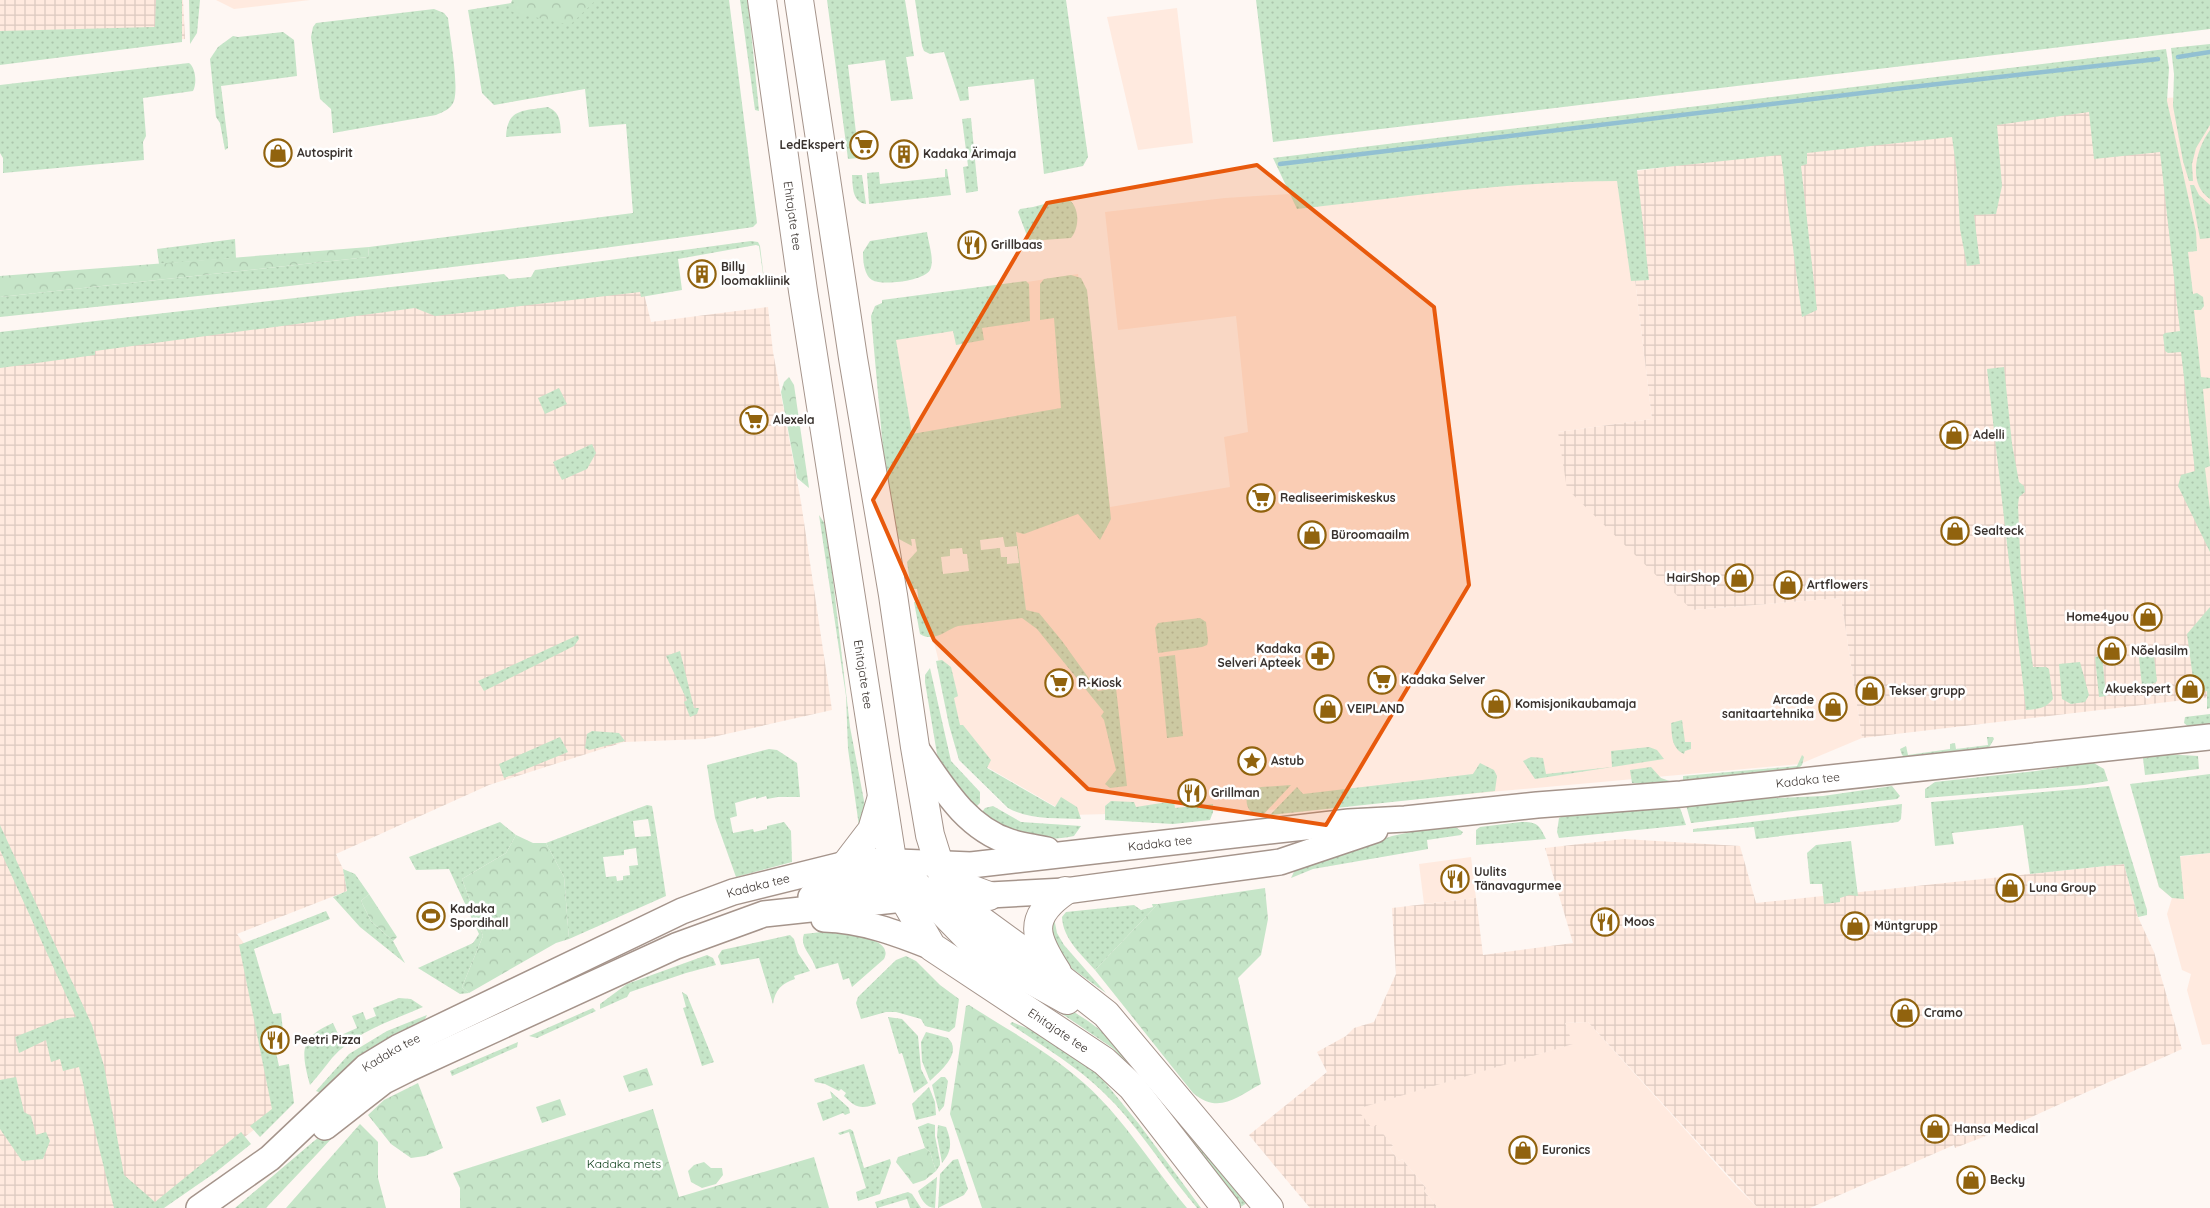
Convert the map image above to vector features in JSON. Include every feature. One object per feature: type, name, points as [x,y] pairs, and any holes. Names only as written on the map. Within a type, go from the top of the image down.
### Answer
[{"type":"main road","name":"Ehitajate tee","points":[[762,0],[802,291],[882,796],[925,878],[1106,1014],[1267,1207]]},
{"type":"main road","name":"Ehitajate tee","points":[[799,0],[852,358],[894,605],[930,835],[925,878],[932,947],[1104,1061],[1132,1088],[1226,1208]]},
{"type":"main road","name":"Kadaka tee","points":[[228,1208],[384,1081],[676,946],[796,901],[859,884],[925,878],[1062,854],[1349,822],[1406,819],[1537,805],[1720,790],[2210,737]]},
{"type":"main road","points":[[915,747],[946,793],[971,820],[1009,841],[1062,854]]},
{"type":"main road","points":[[846,864],[872,830],[882,796]]},
{"type":"main road","name":"Kadaka tee","points":[[989,896],[1065,891],[1280,862],[1406,819]]},
{"type":"main road","name":"Kadaka tee","points":[[199,1208],[270,1158],[366,1067],[399,1047],[450,1021],[664,919],[733,892],[846,864],[874,861],[925,878]]},
{"type":"main road","points":[[925,878],[989,896]]},
{"type":"main road","points":[[925,878],[960,932],[1000,963],[1073,1003],[1106,1014]]},
{"type":"main road","points":[[1060,978],[1042,948],[1038,926],[1041,915],[1047,907],[1065,891]]},
{"type":"main road","points":[[764,914],[844,920],[884,929],[932,947]]},
{"type":"main road","points":[[486,1033],[481,1022],[491,1002]]},
{"type":"main road","points":[[437,1055],[447,1037],[450,1021]]},
{"type":"main road","points":[[1190,1161],[1209,1208]]},
{"type":"highlighted area","points":[[1257,165],[1434,307],[1469,585],[1326,825],[1088,789],[934,640],[873,500],[1047,203]]},
{"type":"shaded area","points":[[0,0],[183,0],[185,39],[0,61]]},
{"type":"shaded area","points":[[216,0],[310,0],[234,9]]},
{"type":"shaded area","points":[[1177,8],[1193,143],[1138,150],[1107,17]]},
{"type":"shaded area","points":[[2210,96],[2210,519],[2163,98]]},
{"type":"shaded area","points":[[2163,98],[2210,519],[2210,697],[1862,738],[1841,598],[1692,610],[1567,489],[1558,432],[1652,419],[1622,173]]},
{"type":"shaded area","points":[[1622,173],[1652,419],[1558,432],[1692,610],[1841,598],[1862,738],[1800,764],[1303,809],[1070,815],[961,752],[930,626],[1026,611],[1016,531],[915,539],[877,306],[1078,274],[1110,507],[1230,487],[1224,437],[1248,432],[1236,316],[1118,330],[1105,212],[1225,198]]},
{"type":"shaded area","points":[[641,282],[651,322],[768,307],[773,352],[801,502],[832,710],[704,739],[624,742],[489,785],[336,854],[343,869],[347,891],[237,934],[246,946],[276,1113],[152,1208],[0,1208],[0,361],[335,317]]},
{"type":"shaded area","points":[[1624,839],[1740,846],[1756,903],[2124,864],[2138,917],[2154,952],[2182,1049],[2014,1125],[1955,1148],[1954,1145],[1810,1208],[1758,1208],[1588,1022],[1565,1023],[1573,1044],[1357,1109],[1372,1128],[1376,1125],[1393,1146],[1390,1149],[1399,1161],[1402,1159],[1426,1188],[1424,1191],[1438,1208],[1310,1208],[1249,1135],[1327,1072],[1317,1052],[1346,1036],[1354,1028],[1374,1022],[1396,974],[1392,908],[1476,898],[1483,955],[1573,943],[1545,848]]},
{"type":"shaded area","points":[[2210,853],[2210,1044],[2202,1045],[2187,990],[2191,974],[2182,970],[2167,914],[2172,898],[2159,887],[2151,860]]},
{"type":"shaded area","points":[[1471,857],[1476,898],[1424,904],[1419,864]]},
{"type":"shaded area","points":[[1588,1022],[1758,1208],[1438,1208],[1424,1191],[1426,1188],[1402,1159],[1399,1161],[1390,1149],[1393,1146],[1376,1126],[1372,1128],[1356,1109],[1572,1044],[1565,1023]]},
{"type":"green space","points":[[156,0],[182,0],[182,42],[0,65],[0,31],[155,27]]},
{"type":"green space","points":[[189,0],[200,0],[197,33],[190,44]]},
{"type":"green space","points":[[512,0],[729,0],[757,223],[753,227],[471,265],[0,317],[0,297],[368,257],[369,247],[633,213],[626,124],[589,127],[585,89],[494,105],[482,93],[468,10],[511,3]]},
{"type":"green space","points":[[519,0],[596,0],[570,25],[512,12]]},
{"type":"green space","points":[[740,0],[748,0],[759,111],[755,110]]},
{"type":"green space","points":[[827,0],[905,0],[914,56],[906,57],[913,99],[891,101],[885,60],[848,65],[859,158],[848,159]]},
{"type":"green space","points":[[915,0],[1066,0],[1088,157],[1083,166],[1044,174],[1034,79],[968,87],[969,100],[960,101],[944,52],[930,54],[924,51]]},
{"type":"green space","points":[[1256,0],[2210,0],[2210,29],[1273,142]]},
{"type":"green space","points":[[434,9],[444,13],[448,18],[455,84],[454,101],[451,106],[436,115],[333,133],[331,109],[320,99],[311,37],[316,23]]},
{"type":"green space","points":[[283,32],[294,40],[297,76],[221,86],[228,143],[228,148],[225,150],[220,123],[216,117],[210,59],[218,47],[233,36]]},
{"type":"green space","points":[[2210,44],[2210,125],[2196,148],[2192,164],[2193,181],[2189,181],[2183,161],[2173,106],[2174,74],[2171,48]]},
{"type":"green space","points":[[2166,49],[2169,68],[2167,101],[2196,232],[2197,251],[2188,252],[2193,294],[2197,293],[2203,297],[2204,306],[2201,310],[2194,310],[2201,377],[2210,378],[2210,388],[2203,389],[2210,466],[2205,468],[2210,510],[2210,552],[2178,486],[2181,475],[2195,471],[2181,352],[2168,353],[2165,351],[2163,335],[2180,331],[2160,152],[2094,159],[2089,112],[1997,125],[2002,186],[1996,214],[1974,215],[1980,264],[1967,266],[1960,229],[1957,173],[1952,137],[1807,153],[1807,164],[1801,166],[1817,310],[1802,317],[1781,155],[1637,170],[1649,280],[1631,281],[1617,181],[1497,187],[1297,209],[1273,158]]},
{"type":"green space","points":[[189,63],[193,68],[195,76],[193,91],[143,98],[146,136],[143,142],[144,160],[3,173],[3,158],[0,153],[0,85]]},
{"type":"green space","points":[[548,107],[559,117],[561,133],[506,137],[507,128],[513,116],[524,111]]},
{"type":"green space","points":[[971,118],[978,191],[966,193],[963,167],[968,166],[962,119]]},
{"type":"green space","points":[[2210,130],[2210,199],[2198,185],[2196,166],[2201,147]]},
{"type":"green space","points":[[945,169],[947,169],[951,195],[869,204],[867,173],[879,172],[880,184],[945,177]]},
{"type":"green space","points":[[852,175],[862,175],[866,204],[861,203],[856,197],[853,189]]},
{"type":"green space","points":[[2190,185],[2194,185],[2199,195],[2210,205],[2210,238],[2200,239]]},
{"type":"green space","points":[[1067,198],[1074,206],[1077,217],[1076,228],[1071,238],[1029,241],[1018,212],[1020,209]]},
{"type":"green space","points":[[927,232],[932,261],[930,270],[926,274],[912,280],[884,283],[869,278],[864,268],[863,252],[870,241]]},
{"type":"green space","points":[[235,239],[236,258],[159,264],[157,249]]},
{"type":"green space","points":[[751,241],[758,242],[760,246],[765,287],[759,246],[756,245],[678,259],[682,290],[641,297],[640,292],[435,316],[415,308],[95,351],[95,355],[0,368],[0,332],[504,274],[509,279],[531,277],[535,270]]},
{"type":"green space","points":[[369,247],[368,257],[0,297],[0,276]]},
{"type":"green space","points":[[1071,275],[1081,278],[1087,290],[1111,519],[1100,540],[1078,514],[1024,534],[1016,532],[1026,610],[1039,613],[1098,691],[1116,688],[1127,786],[1110,788],[1105,784],[1116,770],[1104,720],[1101,716],[1104,712],[1037,629],[1022,618],[958,626],[940,635],[930,637],[920,634],[914,602],[919,601],[917,589],[911,589],[907,562],[917,551],[915,539],[911,539],[912,546],[897,538],[883,449],[871,316],[875,306],[882,303],[882,300],[1026,281],[1029,284],[1030,321],[982,328],[984,340],[956,345],[953,331],[896,340],[912,434],[1061,408],[1054,318],[1040,320],[1040,284],[1044,279]],"holes":[[[1003,537],[1005,547],[1017,546],[1019,563],[1007,564],[1007,557],[1001,557],[1000,548],[981,550],[980,540]],[[962,548],[963,554],[967,554],[969,571],[943,574],[941,557],[950,556],[950,549]]]},
{"type":"green space","points":[[2004,367],[2012,444],[2019,482],[2024,486],[2025,492],[2019,497],[2018,505],[2021,575],[2033,667],[2046,667],[2049,669],[2053,699],[2044,707],[2026,710],[1987,369]]},
{"type":"green space","points":[[789,377],[794,385],[809,488],[797,478],[781,392],[784,382]]},
{"type":"green space","points":[[559,388],[567,404],[545,414],[538,398]]},
{"type":"green space","points":[[592,444],[596,453],[587,469],[562,480],[553,462]]},
{"type":"green space","points":[[819,515],[827,527],[850,727],[865,806],[865,816],[860,833],[848,749],[846,696]]},
{"type":"green space","points":[[2210,607],[2210,708],[2207,709],[2207,691],[2195,693],[2187,634]]},
{"type":"green space","points":[[1200,618],[1206,622],[1207,645],[1158,653],[1155,628],[1158,623]]},
{"type":"green space","points":[[578,635],[579,639],[574,646],[484,691],[478,681]]},
{"type":"green space","points":[[2138,648],[2153,649],[2157,681],[2155,683],[2142,686]]},
{"type":"green space","points":[[680,651],[694,708],[699,708],[697,714],[690,717],[684,702],[687,700],[666,656]]},
{"type":"green space","points":[[1175,655],[1183,736],[1167,738],[1159,657]]},
{"type":"green space","points":[[2102,655],[2106,696],[2099,697],[2095,657]]},
{"type":"green space","points":[[942,660],[951,667],[958,696],[954,698],[960,725],[963,725],[991,760],[987,768],[1055,807],[1061,797],[1077,807],[1081,819],[1034,816],[1016,812],[1008,808],[959,760],[949,725],[936,661]]},
{"type":"green space","points":[[2080,662],[2089,695],[2085,702],[2071,704],[2062,699],[2059,664]]},
{"type":"green space","points":[[930,668],[951,761],[980,792],[980,803],[972,811],[945,776],[937,754],[925,682],[925,675]]},
{"type":"green space","points":[[2210,714],[2210,728],[2191,729],[2184,723],[2185,717]]},
{"type":"green space","points":[[1682,720],[1685,742],[1691,742],[1691,749],[1685,751],[1684,754],[1674,745],[1671,723]]},
{"type":"green space","points":[[592,731],[619,733],[625,741],[589,750],[585,748],[587,734]]},
{"type":"green space","points":[[560,737],[568,752],[504,778],[499,764]]},
{"type":"green space","points":[[1987,737],[1993,737],[1994,739],[1987,751],[1907,759],[1902,755],[1900,749],[1906,746],[1908,755],[1950,749],[1950,744],[1955,743],[1956,749],[1988,745]]},
{"type":"green space","points":[[1649,747],[1657,750],[1664,759],[1535,779],[1523,761],[1531,757],[1543,758],[1546,774],[1612,767],[1611,751]]},
{"type":"green space","points":[[769,749],[777,750],[797,763],[800,797],[767,799],[766,796],[735,803],[737,816],[730,818],[733,833],[753,829],[754,832],[767,829],[767,826],[784,822],[791,831],[792,862],[736,877],[715,818],[707,765]]},
{"type":"green space","points":[[2164,754],[2198,756],[2199,769],[2145,775],[2143,758]]},
{"type":"green space","points":[[1802,755],[1804,757],[1802,765],[1795,772],[1683,784],[1683,776],[1797,766]]},
{"type":"green space","points":[[2092,762],[2104,769],[2108,781],[2084,785],[1925,798],[1925,789],[1935,782],[2036,771]]},
{"type":"green space","points":[[1480,763],[1494,770],[1497,776],[1495,791],[1270,815],[1297,787],[1303,794],[1473,774]]},
{"type":"green space","points":[[1651,767],[1661,778],[1678,784],[1632,783],[1630,770]]},
{"type":"green space","points":[[2210,774],[2210,853],[2180,856],[2184,899],[2172,898],[2159,887],[2130,784]]},
{"type":"green space","points":[[1291,785],[1262,816],[1253,814],[1248,808],[1248,791],[1261,787]]},
{"type":"green space","points":[[1892,786],[1900,796],[1897,799],[1691,823],[1686,805],[1727,800],[1823,796]]},
{"type":"green space","points":[[2109,786],[2147,915],[2138,917],[2124,864],[2030,874],[2023,825],[1952,833],[1954,844],[1935,846],[1931,802]]},
{"type":"green space","points":[[1111,801],[1134,802],[1136,807],[1174,801],[1175,808],[1213,804],[1213,812],[1210,820],[1173,824],[1105,820],[1105,806]]},
{"type":"green space","points":[[1902,804],[1901,819],[1898,822],[1756,839],[1754,827],[1693,832],[1693,829]]},
{"type":"green space","points":[[647,805],[652,806],[666,896],[569,939],[564,877],[546,843]],"holes":[[[648,819],[651,836],[635,837],[633,821]],[[636,848],[638,865],[629,866],[630,875],[623,876],[623,880],[617,881],[616,876],[606,877],[603,857],[624,855],[624,850]]]},
{"type":"green space","points":[[1679,805],[1686,825],[1559,838],[1557,832],[1559,818],[1563,816]]},
{"type":"green space","points":[[993,806],[1021,822],[1081,826],[1074,836],[1047,839],[1025,835],[979,816],[985,808]]},
{"type":"green space","points":[[500,822],[516,835],[506,853],[462,879],[483,936],[462,987],[469,993],[460,994],[418,968],[473,943],[479,934],[449,869],[416,870],[409,857]]},
{"type":"green space","points":[[1521,822],[1537,825],[1542,830],[1546,839],[1476,845],[1476,830],[1480,827]]},
{"type":"green space","points":[[0,825],[92,1025],[104,1066],[124,1175],[155,1202],[241,1132],[251,1144],[216,1172],[164,1208],[114,1208],[79,1067],[63,1071],[60,1059],[51,1062],[46,1040],[19,1053],[15,1037],[60,1019],[76,1017],[0,850]]},
{"type":"green space","points":[[1445,825],[1454,826],[1463,832],[1461,835],[1427,840],[1428,849],[1313,869],[1291,878],[1295,870],[1392,836]]},
{"type":"green space","points":[[516,835],[533,843],[546,843],[564,877],[569,939],[556,943],[469,993],[462,987],[483,936],[462,879],[506,853]]},
{"type":"green space","points":[[1851,841],[1858,896],[1849,895],[1840,898],[1840,902],[1824,904],[1822,884],[1810,884],[1807,853],[1816,845]]},
{"type":"green space","points":[[343,869],[355,874],[369,894],[361,901],[371,921],[393,941],[405,963],[360,927],[333,897],[347,891]]},
{"type":"green space","points":[[1265,888],[1268,919],[1261,955],[1238,978],[1261,1084],[1227,1102],[1211,1103],[1193,1093],[1095,970],[1158,904]]},
{"type":"green space","points":[[369,894],[397,937],[393,941],[371,921],[361,901]]},
{"type":"green space","points":[[1152,904],[1158,904],[1095,970],[1069,939],[1063,925],[1062,917],[1066,912],[1134,905],[1141,910],[1153,907]]},
{"type":"green space","points":[[326,911],[330,919],[254,949],[273,1014],[281,1013],[283,1031],[264,1034],[267,1049],[275,1048],[279,1066],[289,1064],[294,1103],[260,1137],[250,1126],[272,1109],[239,945]]},
{"type":"green space","points":[[1053,913],[1057,933],[1064,945],[1106,993],[1056,957],[1046,925]]},
{"type":"green space","points":[[822,932],[874,940],[885,951],[884,959],[852,987],[849,978],[843,980],[838,963],[816,969],[803,943],[803,939],[804,934]]},
{"type":"green space","points":[[950,932],[1088,1021],[1111,1038],[1250,1201],[1239,1208],[1138,1076],[1114,1049],[947,936]]},
{"type":"green space","points":[[790,935],[794,939],[798,953],[810,971],[794,976],[795,979],[783,985],[777,991],[773,1004],[759,958],[721,965],[718,956],[722,950]]},
{"type":"green space","points":[[707,955],[713,958],[716,965],[630,992],[627,997],[600,1009],[600,1004],[627,984]]},
{"type":"green space","points":[[906,956],[916,961],[940,985],[959,999],[955,1027],[949,1032],[925,1026],[921,1019],[896,1012],[886,1012],[861,1019],[856,1003],[858,997],[896,960]]},
{"type":"green space","points":[[682,992],[687,995],[714,1062],[702,1066],[683,1008],[686,1007]]},
{"type":"green space","points":[[399,998],[411,999],[423,1007],[375,1028],[352,1041],[332,1058],[310,1085],[304,1054],[308,1040],[314,1034],[333,1023],[339,1036],[357,1028],[352,1016],[363,1012],[366,1020],[376,1016],[373,1008]]},
{"type":"green space","points":[[969,1005],[1044,1052],[1085,1084],[1126,1128],[1187,1208],[982,1208],[950,1114],[966,1006]]},
{"type":"green space","points":[[593,1008],[596,1011],[537,1038],[529,1036]]},
{"type":"green space","points":[[427,1015],[423,1023],[323,1094],[316,1091],[349,1054],[387,1031]]},
{"type":"green space","points":[[888,1017],[902,1019],[918,1036],[921,1069],[928,1083],[914,1093],[902,1053],[899,1054]]},
{"type":"green space","points":[[1012,1022],[1039,1033],[1085,1063],[1099,1075],[1139,1124],[1201,1208],[1197,1208],[1137,1130],[1103,1092],[1070,1064],[1010,1024]]},
{"type":"green space","points":[[926,1032],[948,1038],[953,1050],[952,1056],[944,1067],[930,1081],[922,1061],[921,1042]]},
{"type":"green space","points":[[518,1042],[517,1047],[452,1076],[450,1071]]},
{"type":"green space","points":[[864,1064],[876,1104],[866,1107],[851,1103],[844,1096],[846,1093],[841,1089],[839,1091],[825,1084],[815,1082],[814,1079]]},
{"type":"green space","points":[[647,1068],[653,1085],[629,1092],[623,1076]]},
{"type":"green space","points":[[16,1077],[24,1112],[31,1116],[36,1135],[46,1132],[50,1141],[43,1159],[22,1161],[0,1129],[0,1080]]},
{"type":"green space","points":[[941,1077],[945,1077],[948,1081],[944,1106],[939,1112],[932,1085]]},
{"type":"green space","points":[[418,1083],[443,1148],[425,1156],[411,1158],[391,1144],[368,1115],[384,1100]]},
{"type":"green space","points":[[929,1087],[935,1102],[936,1115],[916,1120],[912,1104]]},
{"type":"green space","points":[[830,1091],[849,1108],[850,1113],[845,1115],[843,1113],[823,1121],[817,1103],[832,1098]]},
{"type":"green space","points":[[560,1099],[566,1115],[542,1123],[536,1107]]},
{"type":"green space","name":"Kadaka mets","points":[[653,1109],[679,1197],[814,1157],[829,1208],[460,1208],[460,1188],[453,1173]]},
{"type":"green space","points":[[352,1117],[266,1208],[235,1208],[314,1141],[343,1119]]},
{"type":"green space","points":[[928,1123],[935,1125],[935,1136],[940,1161],[936,1171],[930,1152],[925,1148],[918,1127]]},
{"type":"green space","points":[[360,1124],[378,1142],[378,1178],[386,1208],[286,1208]]},
{"type":"green space","points":[[938,1125],[946,1127],[950,1142],[948,1154],[942,1163],[937,1136]]},
{"type":"green space","points":[[850,1129],[853,1131],[864,1168],[890,1159],[891,1163],[880,1194],[858,1201],[856,1192],[866,1188],[849,1132],[840,1135],[838,1133]]},
{"type":"green space","points":[[925,1148],[930,1152],[936,1171],[925,1180],[913,1184],[896,1162],[898,1157]]},
{"type":"green space","points":[[958,1159],[968,1189],[964,1195],[938,1208],[940,1174],[953,1160]]},
{"type":"green space","points":[[704,1162],[711,1168],[722,1168],[723,1175],[716,1184],[702,1188],[691,1182],[688,1171],[694,1165]]},
{"type":"green space","points":[[937,1177],[935,1208],[932,1208],[926,1205],[918,1191]]},
{"type":"green space","points":[[908,1192],[912,1194],[921,1208],[910,1208],[907,1199],[877,1208],[875,1202]]},
{"type":"waterway","points":[[2178,57],[2210,52]]},
{"type":"waterway","points":[[1280,164],[2158,59]]},
{"type":"place","name":"LedEkspert","points":[[864,145]]},
{"type":"place","name":"Autospirit","points":[[278,153]]},
{"type":"place","name":"Kadaka Ärimaja","points":[[904,154]]},
{"type":"place","name":"Grillbaas","points":[[972,245]]},
{"type":"place","name":"Billy loomakliinik","points":[[702,274]]},
{"type":"place","name":"Alexela","points":[[754,420]]},
{"type":"place","name":"Adelli","points":[[1954,435]]},
{"type":"place","name":"Realiseerimiskeskus","points":[[1261,498]]},
{"type":"place","name":"Sealteck","points":[[1955,531]]},
{"type":"place","name":"Büroomaailm","points":[[1312,535]]},
{"type":"place","name":"HairShop","points":[[1739,578]]},
{"type":"place","name":"Artflowers","points":[[1788,585]]},
{"type":"place","name":"Home4you","points":[[2148,617]]},
{"type":"place","name":"Nõelasilm","points":[[2112,651]]},
{"type":"place","name":"Kadaka Selveri Apteek","points":[[1320,656]]},
{"type":"place","name":"Kadaka Selver","points":[[1382,680]]},
{"type":"place","name":"R-Kiosk","points":[[1059,683]]},
{"type":"place","name":"Akuekspert","points":[[2190,689]]},
{"type":"place","name":"Tekser grupp","points":[[1870,691]]},
{"type":"place","name":"Komisjonikaubamaja","points":[[1496,704]]},
{"type":"place","name":"Arcade sanitaartehnika","points":[[1833,707]]},
{"type":"place","name":"VEIPLAND","points":[[1328,709]]},
{"type":"place","name":"Astub","points":[[1252,761]]},
{"type":"place","name":"Grillman","points":[[1192,793]]},
{"type":"place","name":"Uulits Tänavagurmee","points":[[1455,879]]},
{"type":"place","name":"Luna Group","points":[[2010,888]]},
{"type":"place","name":"Kadaka Spordihall","points":[[431,916]]},
{"type":"place","name":"Moos","points":[[1605,922]]},
{"type":"place","name":"Müntgrupp","points":[[1855,926]]},
{"type":"place","name":"Cramo","points":[[1905,1013]]},
{"type":"place","name":"Peetri Pizza","points":[[275,1040]]},
{"type":"place","name":"Hansa Medical","points":[[1935,1129]]},
{"type":"place","name":"Euronics","points":[[1523,1150]]},
{"type":"place","name":"Becky","points":[[1971,1180]]}]
